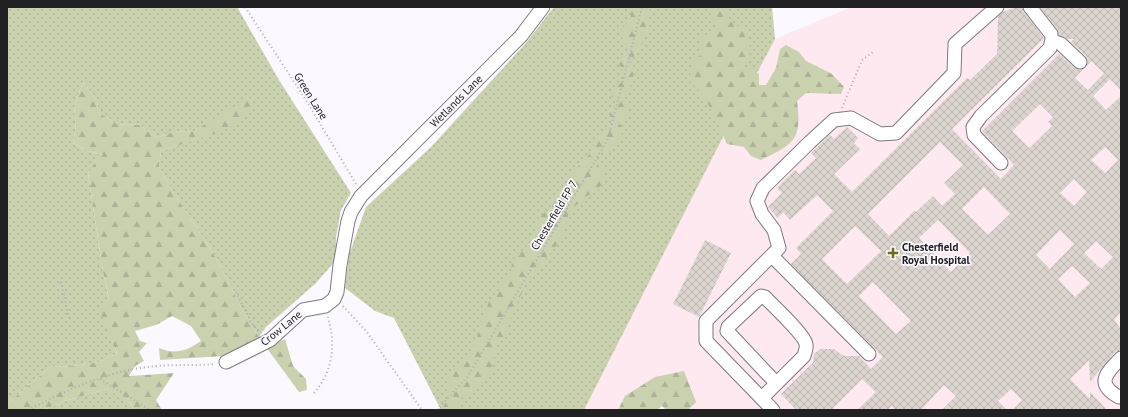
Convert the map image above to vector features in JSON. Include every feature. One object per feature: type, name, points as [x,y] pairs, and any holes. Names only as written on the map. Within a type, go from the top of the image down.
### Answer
[{"type":"street","name":"Wetlands Lane","points":[[364,192],[521,36],[543,7]]},
{"type":"street","points":[[773,410],[706,341],[706,321],[779,248],[774,230],[762,214],[757,201],[763,188],[810,142],[837,120],[851,118],[880,134],[896,133],[954,73],[955,44],[998,7]]},
{"type":"street","points":[[1030,7],[1052,38],[1061,44],[1080,62]]},
{"type":"street","points":[[1001,163],[974,135],[973,127],[981,116],[1050,48],[1052,38]]},
{"type":"street","points":[[325,306],[334,299],[337,292],[348,221],[351,212],[364,192]]},
{"type":"street","points":[[772,256],[869,354]]},
{"type":"street","points":[[762,398],[804,356],[807,349],[806,342],[765,297],[761,296],[728,327],[727,331],[776,383]]},
{"type":"street","name":"Crow Lane","points":[[226,362],[267,342],[303,310],[325,306]]},
{"type":"street","points":[[1120,398],[1111,392],[1106,386],[1105,379],[1107,372],[1121,358]]},
{"type":"street","points":[[1120,398],[1113,379],[1121,368]]},
{"type":"path","name":"Green Lane","points":[[245,7],[306,100],[355,184],[364,192]]},
{"type":"path","name":"Chesterfield FP 7","points":[[437,410],[468,376],[608,139],[642,7]]},
{"type":"path","points":[[837,120],[862,60],[873,52]]},
{"type":"path","points":[[61,282],[69,318]]},
{"type":"path","points":[[236,292],[252,324],[267,342]]},
{"type":"path","points":[[314,393],[324,383],[332,353],[332,330],[325,306]]},
{"type":"path","points":[[345,308],[366,332],[422,410]]},
{"type":"path","points":[[28,410],[68,390],[100,379],[147,367],[207,365],[226,362]]},
{"type":"path","points":[[100,379],[150,410]]},
{"type":"shaded area","name":"Chesterfield Royal Hospital","points":[[852,7],[1121,7],[1121,410],[688,410],[695,402],[625,396],[618,410],[584,410],[724,135],[775,39]]},
{"type":"green space","points":[[7,7],[237,7],[279,80],[351,193],[341,210],[336,237],[336,260],[316,283],[266,327],[259,337],[243,311],[216,258],[170,187],[159,167],[161,151],[179,145],[220,117],[194,131],[173,132],[156,138],[140,125],[117,124],[98,112],[97,101],[83,82],[74,108],[76,125],[73,143],[88,151],[103,155],[88,173],[103,272],[109,300],[100,309],[117,353],[99,362],[74,366],[50,367],[7,404]]},
{"type":"green space","points":[[554,7],[772,7],[775,39],[724,135],[584,410],[437,410],[440,408],[394,318],[375,311],[345,288],[349,255],[366,207],[431,147],[525,44]]},
{"type":"green space","points":[[633,7],[650,7],[647,35],[629,63],[634,73],[629,89],[624,97],[613,99],[611,89],[621,83],[624,74],[619,64],[627,49],[620,33],[624,24],[631,17],[630,10]]},
{"type":"green space","points":[[708,7],[726,7],[727,17],[735,25],[747,29],[751,52],[742,65],[759,74],[759,85],[766,85],[776,68],[780,49],[786,45],[799,52],[806,61],[832,74],[844,87],[841,94],[806,93],[797,101],[798,124],[794,139],[782,149],[761,160],[751,156],[744,147],[727,144],[707,102],[689,81],[693,59],[700,56],[699,40],[719,25],[711,15]]},
{"type":"green space","points":[[83,82],[97,101],[98,112],[117,124],[140,125],[156,138],[173,132],[194,131],[245,100],[253,98],[253,109],[242,121],[216,133],[161,151],[159,167],[170,187],[216,258],[243,311],[259,337],[246,347],[224,356],[160,360],[159,348],[171,351],[181,351],[201,341],[191,326],[172,316],[156,325],[135,331],[140,341],[147,343],[139,352],[144,361],[135,366],[129,376],[174,373],[156,400],[162,410],[135,410],[129,402],[107,389],[65,401],[43,410],[7,410],[7,404],[50,367],[74,366],[99,362],[117,353],[99,309],[109,299],[103,272],[88,173],[96,161],[103,155],[88,151],[73,143],[76,125],[74,108]]},
{"type":"green space","points":[[627,101],[630,107],[628,111],[628,120],[617,122],[621,125],[622,136],[613,145],[612,152],[602,153],[595,160],[595,166],[604,168],[603,182],[596,192],[585,197],[569,212],[562,238],[525,286],[509,321],[508,332],[496,347],[492,371],[473,394],[462,397],[452,410],[442,410],[448,397],[449,375],[462,365],[474,345],[489,301],[511,275],[512,260],[532,241],[539,217],[548,210],[553,202],[573,182],[571,173],[586,159],[603,130],[612,131],[610,116],[613,107],[621,102]]},
{"type":"green space","points":[[285,339],[293,366],[306,379],[307,390],[299,392],[266,347]]},
{"type":"green space","points":[[684,371],[696,402],[688,410],[666,410],[662,406],[657,410],[618,410],[625,396],[655,377]]},
{"type":"green space","points":[[107,389],[128,401],[135,410],[43,410],[65,401]]},
{"type":"building","name":"Chesterfield Royal Hospital","points":[[1016,7],[1022,7],[1024,12],[1044,38],[952,129],[1001,179],[1014,165],[982,131],[1059,54],[1075,68],[1079,70],[1084,68],[1075,78],[1088,90],[1104,73],[1091,61],[1087,66],[1088,60],[1086,56],[1071,42],[1074,39],[1067,39],[1059,35],[1057,29],[1040,7],[1121,7],[1121,90],[1110,79],[1093,96],[1106,110],[1121,96],[1121,312],[1114,319],[1121,330],[1121,350],[1115,352],[1090,382],[1089,360],[1070,379],[1090,399],[1090,392],[1107,410],[1012,410],[1022,400],[1011,389],[998,401],[1007,410],[942,410],[956,396],[944,385],[921,410],[895,410],[892,406],[887,410],[857,410],[876,392],[862,379],[831,410],[796,410],[781,394],[813,363],[814,354],[820,349],[834,349],[844,356],[859,356],[871,369],[883,357],[791,264],[801,254],[796,248],[833,211],[817,195],[790,220],[783,212],[778,218],[768,207],[782,193],[777,188],[795,170],[799,174],[816,158],[811,153],[830,135],[834,139],[847,127],[858,138],[854,143],[860,149],[834,174],[852,192],[967,78],[970,80],[997,54],[998,17],[1003,12]],"holes":[[[1040,104],[1053,117],[1048,122],[1052,126],[1029,148],[1012,131]],[[940,142],[963,165],[944,183],[955,194],[942,206],[933,196],[916,212],[914,211],[889,236],[868,214]],[[1105,147],[1118,160],[1105,173],[1091,160]],[[1074,179],[1087,192],[1074,206],[1060,193]],[[984,187],[1010,214],[988,235],[962,209]],[[938,220],[970,253],[951,272],[919,238]],[[855,226],[881,251],[847,284],[822,259]],[[1060,230],[1074,244],[1050,269],[1036,255]],[[1096,241],[1113,257],[1101,269],[1084,253]],[[1072,266],[1090,283],[1075,297],[1058,279]],[[873,282],[911,321],[896,334],[859,296]]]},
{"type":"building","points":[[705,240],[731,253],[699,317],[673,304]]},
{"type":"place","name":"Chesterfield Royal Hospital","points":[[893,253]]}]
